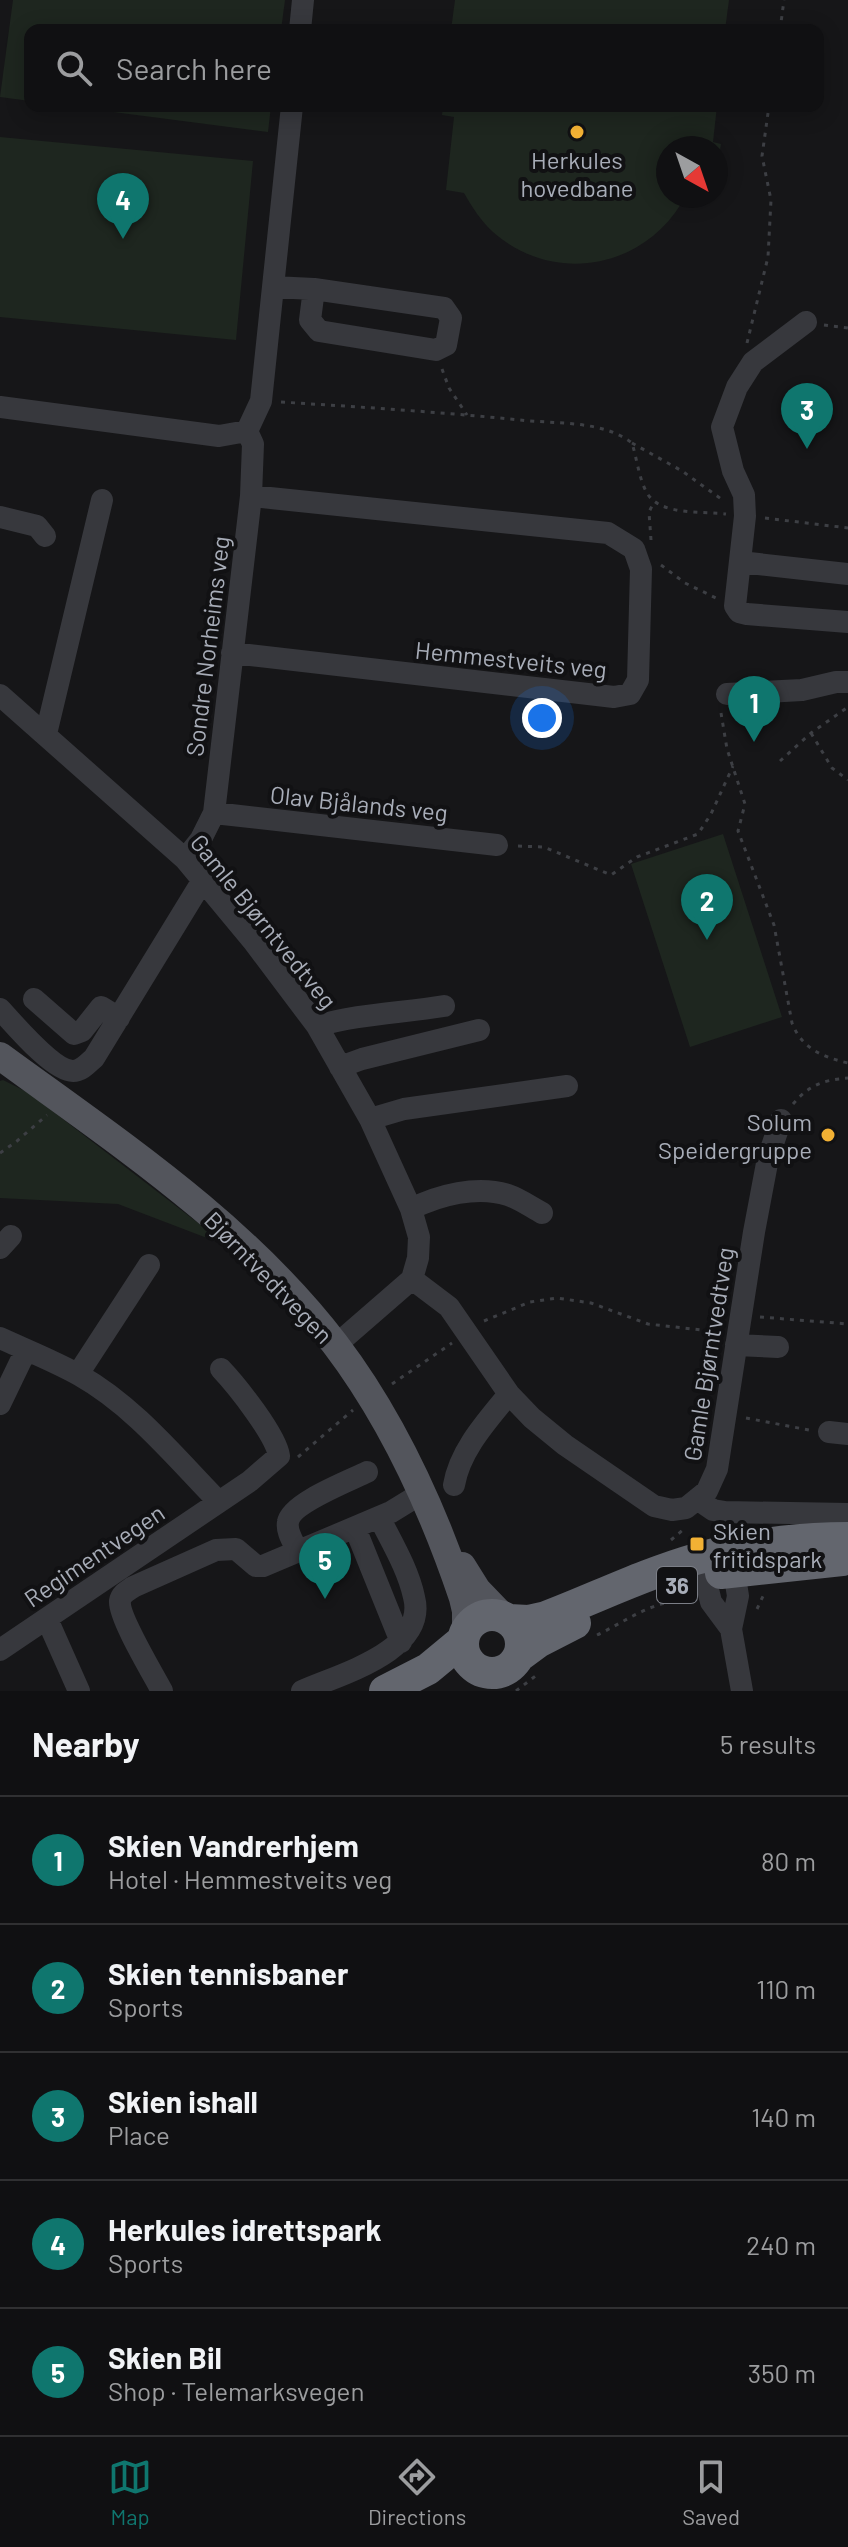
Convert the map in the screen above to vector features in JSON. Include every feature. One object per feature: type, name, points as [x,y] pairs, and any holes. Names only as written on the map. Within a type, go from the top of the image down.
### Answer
[{"type":"highway","name":"36","points":[[419,1691],[454,1677],[479,1671],[487,1674],[503,1672],[530,1663],[547,1637],[591,1616],[714,1576],[780,1542],[848,1538]]},
{"type":"highway","name":"36","points":[[385,1691],[428,1669],[481,1617],[528,1621],[546,1617],[649,1575],[714,1576],[848,1559]]},
{"type":"highway","points":[[506,1618],[519,1632],[530,1663]]},
{"type":"highway","points":[[464,1635],[468,1661],[479,1671]]},
{"type":"main road","name":"Bjørntvedtvegen","points":[[0,1056],[143,1161],[227,1229],[278,1279],[336,1345],[382,1417],[437,1524],[477,1590],[506,1618]]},
{"type":"main road","name":"Bjørntvedtvegen","points":[[437,1524],[463,1598],[466,1611],[464,1635]]},
{"type":"street","points":[[301,24],[303,0]]},
{"type":"street","points":[[0,407],[219,436],[247,431],[261,401],[291,112]]},
{"type":"street","points":[[273,287],[314,289],[444,308],[451,318],[446,345],[436,350],[319,331],[310,320],[314,289]]},
{"type":"street","points":[[806,322],[753,362],[737,387],[722,427],[733,471],[744,495],[745,516],[734,601],[739,612],[747,614],[848,622]]},
{"type":"street","name":"Sondre Norheims veg","points":[[185,859],[201,839],[214,813],[251,496],[253,444],[247,431]]},
{"type":"street","name":"Hemmestveits veg","points":[[232,653],[614,697],[630,694],[638,680],[641,569],[634,549],[608,533],[251,496]]},
{"type":"street","points":[[46,734],[102,500]]},
{"type":"street","points":[[0,517],[37,526],[45,536]]},
{"type":"street","points":[[740,562],[848,574]]},
{"type":"street","points":[[727,694],[802,690],[848,682]]},
{"type":"street","name":"Gamle Bjørntvedtveg","points":[[5,709],[46,734],[185,859],[317,1026],[370,1119],[411,1209],[419,1237],[418,1258],[412,1279]]},
{"type":"street","name":"Olav Bjålands veg","points":[[214,813],[497,845]]},
{"type":"street","points":[[0,1009],[63,1069],[74,1071],[82,1068],[94,1058],[203,880]]},
{"type":"street","points":[[34,999],[74,1034],[82,1031],[101,1007],[119,1018]]},
{"type":"street","points":[[317,1026],[344,1018],[444,1006]]},
{"type":"street","points":[[340,1067],[479,1030]]},
{"type":"street","points":[[370,1119],[404,1109],[567,1086]]},
{"type":"street","name":"Gamle Bjørntvedtveg","points":[[697,1499],[707,1491],[717,1469],[768,1158],[781,1120]]},
{"type":"street","points":[[411,1209],[439,1196],[481,1192],[508,1195],[542,1213]]},
{"type":"street","points":[[78,1374],[149,1265]]},
{"type":"street","points":[[336,1345],[412,1279],[449,1307],[509,1394],[565,1445],[654,1506],[672,1510],[686,1508],[697,1499],[713,1510],[725,1512],[848,1514]]},
{"type":"street","points":[[738,1331],[778,1347]]},
{"type":"street","points":[[0,1338],[78,1374],[136,1417],[218,1501]]},
{"type":"street","points":[[0,1404],[26,1350]]},
{"type":"street","points":[[221,1369],[237,1386],[278,1447],[279,1456],[261,1474]]},
{"type":"street","points":[[454,1485],[457,1470],[468,1448],[509,1394]]},
{"type":"street","points":[[298,1552],[287,1527],[291,1513],[304,1503],[367,1472]]},
{"type":"street","name":"Regimentvegen","points":[[0,1650],[261,1474]]},
{"type":"street","points":[[162,1691],[125,1620],[120,1605],[123,1594],[216,1550],[236,1549],[256,1566],[263,1566],[379,1517],[422,1493]]},
{"type":"street","points":[[302,1691],[375,1658],[401,1642],[412,1629],[416,1617],[415,1598],[404,1567],[379,1517]]},
{"type":"street","points":[[355,1528],[401,1642]]},
{"type":"street","points":[[714,1576],[711,1602],[731,1629],[742,1691]]},
{"type":"street","points":[[47,1619],[79,1691]]},
{"type":"path","points":[[781,24],[784,0]]},
{"type":"path","points":[[753,362],[746,340],[768,257],[771,200],[762,156],[768,112]]},
{"type":"path","points":[[806,322],[848,328]]},
{"type":"path","points":[[436,350],[449,388],[467,415]]},
{"type":"path","points":[[261,401],[467,415],[591,427],[613,432],[682,471],[745,516]]},
{"type":"path","points":[[632,443],[646,492],[654,502],[649,512],[653,551]]},
{"type":"path","points":[[658,562],[685,583],[717,598],[734,601]]},
{"type":"path","points":[[727,694],[721,715],[745,804],[738,831],[774,925],[792,1023],[797,1037],[805,1045],[828,1058],[848,1063]]},
{"type":"path","points":[[780,761],[811,733],[848,707]]},
{"type":"path","points":[[811,733],[832,768],[848,780]]},
{"type":"path","points":[[497,845],[544,847],[611,875],[637,857],[698,834],[711,814],[733,766]]},
{"type":"path","points":[[781,1120],[811,1086],[826,1080],[848,1078]]},
{"type":"path","points":[[0,1153],[40,1123],[60,1100]]},
{"type":"path","points":[[392,1384],[467,1332],[509,1309],[557,1298],[591,1303],[648,1324],[738,1331],[848,1324]]},
{"type":"path","points":[[261,1474],[288,1465],[353,1410]]},
{"type":"path","points":[[724,1415],[782,1427],[838,1433]]},
{"type":"path","points":[[590,1638],[659,1604],[678,1600],[714,1576]]},
{"type":"path","points":[[516,1691],[533,1679],[530,1663]]},
{"type":"shaded area","points":[[13,0],[285,0],[282,24],[24,24],[24,100],[0,97]]},
{"type":"shaded area","points":[[455,0],[729,0],[726,24],[452,24]]},
{"type":"shaded area","points":[[113,112],[270,112],[268,132]]},
{"type":"shaded area","points":[[442,112],[716,112],[714,136],[656,136],[656,208],[678,208],[664,226],[643,244],[619,256],[594,262],[568,263],[542,259],[516,248],[493,232],[464,193],[446,190],[454,117],[442,115]]},
{"type":"shaded area","points":[[0,137],[253,161],[236,340],[0,317]]},
{"type":"shaded area","points":[[723,834],[782,1017],[690,1047],[631,864]]},
{"type":"shaded area","points":[[0,1081],[29,1093],[228,1246],[118,1204],[0,1198]]},
{"type":"place","name":"Herkules hovedbane","points":[[577,132]]},
{"type":"place","name":"Herkules idrettspark","points":[[123,239]]},
{"type":"place","name":"Skien ishall","points":[[807,449]]},
{"type":"place","name":"Skien Vandrerhjem","points":[[754,742]]},
{"type":"place","name":"Skien tennisbaner","points":[[707,940]]},
{"type":"place","name":"Solum Speidergruppe","points":[[828,1135]]},
{"type":"place","name":"Skien fritidspark","points":[[697,1544]]},
{"type":"place","name":"Skien Bil","points":[[325,1599]]}]
